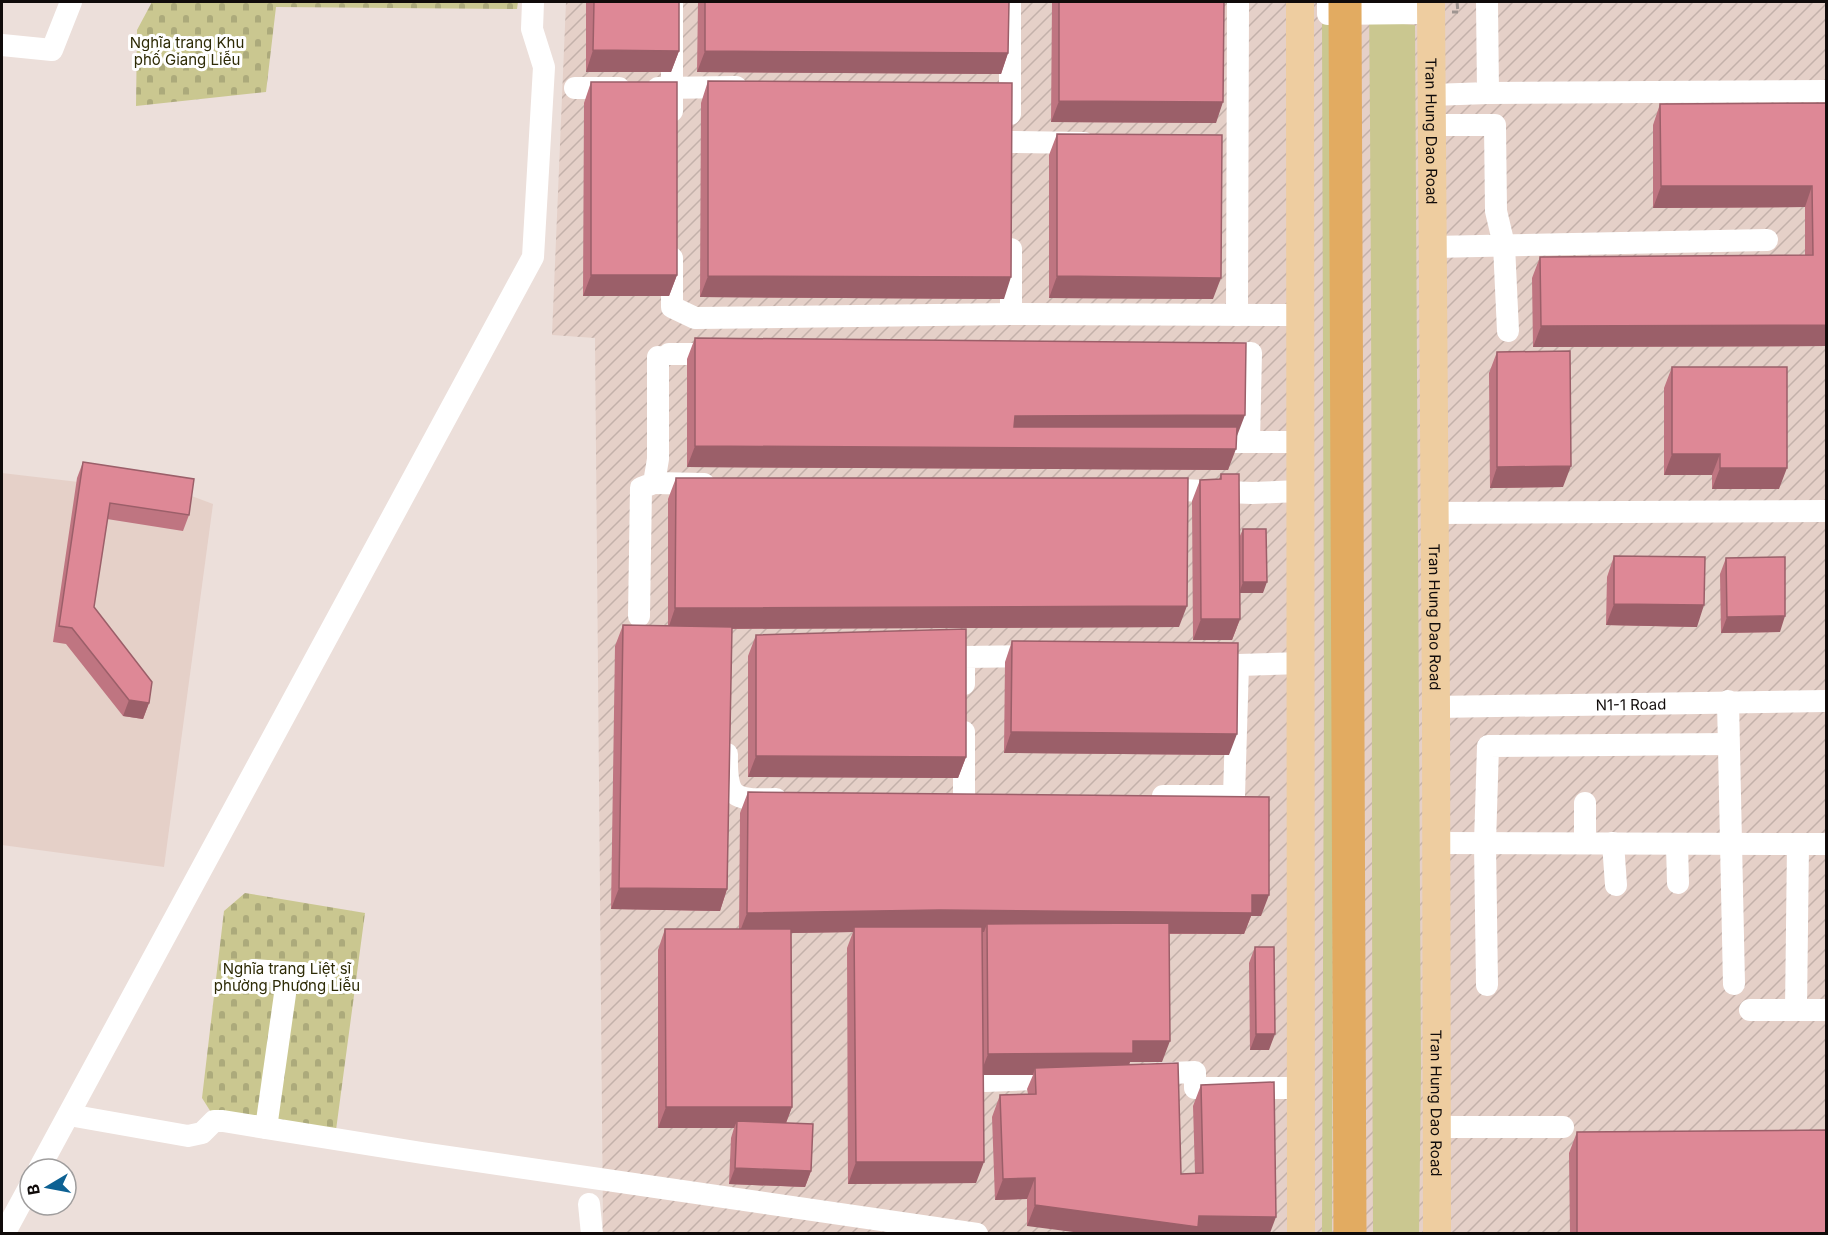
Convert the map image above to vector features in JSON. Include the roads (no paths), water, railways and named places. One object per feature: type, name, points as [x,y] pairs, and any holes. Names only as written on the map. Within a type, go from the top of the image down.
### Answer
[{"type":"highway","points":[[1345,2],[1350,1233]]},
{"type":"main road","points":[[1300,2],[1301,1233]]},
{"type":"main road","name":"Tran Hung Dao Road","points":[[1431,2],[1437,1233]]},
{"type":"street","points":[[2,45],[52,50],[71,2]]},
{"type":"street","points":[[46,1157],[533,257],[544,67],[532,29],[533,2]]},
{"type":"street","points":[[672,2],[672,134]]},
{"type":"street","points":[[1010,2],[1011,165]]},
{"type":"street","points":[[1237,315],[1238,2]]},
{"type":"street","points":[[1328,2],[1328,14],[1420,13],[1420,2]]},
{"type":"street","points":[[1487,2],[1488,93]]},
{"type":"street","points":[[987,86],[1010,86]]},
{"type":"street","points":[[575,88],[754,87]]},
{"type":"street","points":[[1432,95],[1827,91]]},
{"type":"street","points":[[1432,125],[1495,125],[1496,211],[1504,245],[1508,332]]},
{"type":"street","points":[[1010,142],[1106,143]]},
{"type":"street","points":[[1214,144],[1238,144]]},
{"type":"street","points":[[1011,234],[1011,314]]},
{"type":"street","points":[[672,238],[672,307],[695,318],[1011,314],[1300,315]]},
{"type":"street","points":[[1433,247],[1767,240]]},
{"type":"street","points":[[1192,354],[1251,353],[1249,442]]},
{"type":"street","points":[[654,483],[658,459],[664,356],[740,354]]},
{"type":"street","points":[[1214,442],[1300,442]]},
{"type":"street","points":[[639,616],[640,488],[654,483],[725,484]]},
{"type":"street","points":[[1133,489],[1252,493],[1300,491]]},
{"type":"street","points":[[1434,513],[1827,511]]},
{"type":"street","points":[[1140,796],[1234,796],[1239,656],[1215,656]]},
{"type":"street","points":[[964,796],[964,657],[1060,657]]},
{"type":"street","points":[[1239,665],[1300,663]]},
{"type":"street","points":[[1728,701],[1734,984]]},
{"type":"street","name":"N1-1 Road","points":[[1436,707],[1827,701]]},
{"type":"street","points":[[728,728],[728,779],[734,794],[750,800],[798,799]]},
{"type":"street","points":[[1487,985],[1485,843],[1488,746],[1728,744]]},
{"type":"street","points":[[940,796],[987,796]]},
{"type":"street","points":[[1585,803],[1585,843]]},
{"type":"street","points":[[1435,843],[1827,844]]},
{"type":"street","points":[[1614,843],[1616,885]]},
{"type":"street","points":[[1677,843],[1678,883]]},
{"type":"street","points":[[1796,1010],[1798,844]]},
{"type":"street","points":[[253,970],[322,975]]},
{"type":"street","points":[[266,1128],[288,974]]},
{"type":"street","points":[[1750,1010],[1827,1010]]},
{"type":"street","points":[[1125,1075],[1194,1072],[1195,1089],[1300,1088]]},
{"type":"street","points":[[985,1081],[1078,1077]]},
{"type":"street","points":[[69,1115],[188,1136],[202,1132],[214,1121],[977,1233]]},
{"type":"street","points":[[1437,1127],[1563,1127]]},
{"type":"street","points":[[589,1204],[592,1233]]},
{"type":"street","points":[[4,1233],[18,1208]]},
{"type":"park label","name":"Nghĩa trang Khu phố Giang Liễu","points":[[187,50]]},
{"type":"park label","name":"Nghĩa trang Liệt sĩ phường Phương Liễu","points":[[287,976]]}]
